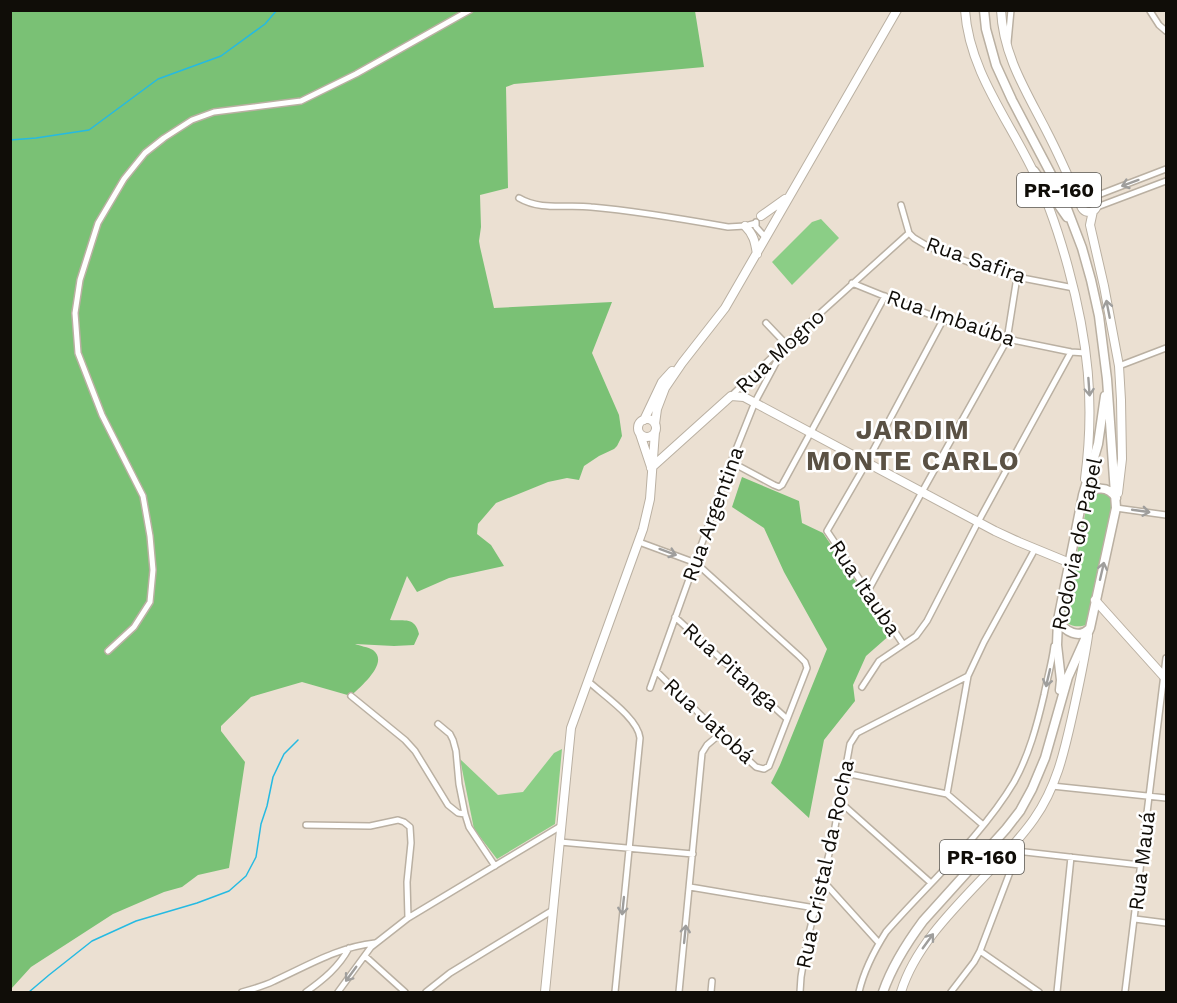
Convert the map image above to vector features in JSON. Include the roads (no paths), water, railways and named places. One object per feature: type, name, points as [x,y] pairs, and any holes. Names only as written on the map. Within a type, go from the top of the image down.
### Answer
[{"type":"main road","points":[[544,992],[571,728],[646,517],[650,499],[651,468],[660,399],[682,363],[725,308],[897,10]]},
{"type":"main road","points":[[965,10],[970,43],[980,70],[1034,171],[1058,230],[1074,288],[1086,353],[1090,400],[1089,447],[1083,495]]},
{"type":"main road","name":"Rodovia do Papel","points":[[883,993],[896,960],[917,929],[1020,811],[1032,789],[1045,758],[1072,666],[1090,628],[1117,504],[1107,379],[1099,316],[1091,280],[1076,230],[1061,192],[996,65],[986,29],[984,10]]},
{"type":"main road","points":[[1001,10],[1007,47],[1019,77],[1048,133],[1081,206],[1086,211],[1095,209]]},
{"type":"main road","points":[[1034,171],[1076,230]]},
{"type":"main road","points":[[1066,173],[1097,202],[1090,225],[1119,366],[1122,459],[1117,504]]},
{"type":"main road","points":[[1081,206],[1083,198],[1090,196]]},
{"type":"main road","points":[[758,219],[789,197]]},
{"type":"main road","points":[[745,226],[755,238],[757,254]]},
{"type":"main road","points":[[651,468],[638,425],[644,420],[662,382],[682,363]]},
{"type":"main road","name":"Rodovia do Papel","points":[[1058,708],[1061,680],[1057,652],[1058,620],[1083,495],[1098,444],[1107,379]]},
{"type":"main road","points":[[731,396],[744,397],[755,402],[978,522],[1070,563]]},
{"type":"main road","name":"Rua Mogno","points":[[651,468],[731,396]]},
{"type":"main road","points":[[644,420],[649,419],[655,431]]},
{"type":"main road","points":[[640,434],[647,437],[652,436],[655,431]]},
{"type":"main road","points":[[644,449],[655,431]]},
{"type":"main road","points":[[1083,495],[1094,489],[1105,489],[1113,493],[1117,504]]},
{"type":"main road","points":[[1095,600],[1165,677]]},
{"type":"main road","points":[[1058,620],[1067,631],[1077,634],[1083,634],[1090,628]]},
{"type":"main road","points":[[901,993],[905,979],[931,937],[1008,851],[1045,802],[1058,772],[1068,737],[1090,628]]},
{"type":"street","points":[[108,651],[134,627],[150,602],[153,570],[143,496],[102,415],[78,353],[75,313],[80,280],[98,223],[124,179],[145,153],[192,120],[214,112],[301,101],[356,74],[470,10]]},
{"type":"street","points":[[1007,47],[1011,10]]},
{"type":"street","points":[[1150,11],[1159,25],[1167,31]]},
{"type":"street","points":[[1090,196],[1167,170]]},
{"type":"street","points":[[1095,209],[1167,181]]},
{"type":"street","points":[[519,198],[537,205],[590,207],[728,227],[745,226],[771,213],[778,214]]},
{"type":"street","name":"Rua Safira","points":[[901,205],[909,233],[922,243],[979,266],[1017,277],[1074,288]]},
{"type":"street","points":[[758,219],[756,227],[765,237]]},
{"type":"street","name":"Rua Mogno","points":[[731,396],[909,233]]},
{"type":"street","points":[[868,591],[1007,340],[1017,277]]},
{"type":"street","name":"Rua Imbaúba","points":[[852,284],[944,320],[1007,340],[1086,353]]},
{"type":"street","points":[[731,462],[778,487],[783,483],[885,296]]},
{"type":"street","points":[[867,462],[944,320]]},
{"type":"street","points":[[766,323],[786,344]]},
{"type":"street","name":"Rua Argentina","points":[[650,688],[731,462],[755,402],[786,344]]},
{"type":"street","points":[[1119,366],[1167,348]]},
{"type":"street","points":[[862,687],[879,661],[916,636],[927,621],[1071,352]]},
{"type":"street","name":"Rua Itauba","points":[[867,462],[827,531],[903,644]]},
{"type":"street","points":[[1117,504],[1167,515]]},
{"type":"street","points":[[639,542],[696,563],[805,662],[807,668],[786,718]]},
{"type":"street","points":[[947,794],[968,676],[1035,549]]},
{"type":"street","name":"Rua Pitanga","points":[[675,617],[786,718]]},
{"type":"street","points":[[859,993],[868,965],[879,943],[983,825],[1009,790],[1027,754],[1036,727],[1053,657],[1058,620]]},
{"type":"street","name":"Rua Mauá","points":[[1125,993],[1167,658]]},
{"type":"street","name":"Rua Jatobá","points":[[656,671],[756,767],[764,769],[769,766],[786,718]]},
{"type":"street","name":"Rua Cristal da Rocha","points":[[800,993],[802,968],[853,737],[968,676]]},
{"type":"street","points":[[588,681],[630,718],[640,732],[615,993]]},
{"type":"street","points":[[351,696],[405,740],[415,751],[448,805],[458,813],[465,814]]},
{"type":"street","points":[[438,724],[450,734],[453,740],[459,784],[469,827],[495,866]]},
{"type":"street","points":[[680,993],[702,753],[707,745],[720,734]]},
{"type":"street","points":[[845,773],[947,794],[983,825]]},
{"type":"street","points":[[1052,786],[1167,798]]},
{"type":"street","points":[[840,802],[932,883]]},
{"type":"street","points":[[306,825],[370,826],[398,820],[410,827],[411,843],[406,882],[408,918]]},
{"type":"street","points":[[338,993],[377,942],[408,918],[561,826]]},
{"type":"street","points":[[560,842],[693,854]]},
{"type":"street","points":[[1008,851],[1140,865]]},
{"type":"street","points":[[951,993],[980,951],[1018,851]]},
{"type":"street","points":[[1057,993],[1071,857]]},
{"type":"street","points":[[823,881],[879,943]]},
{"type":"street","points":[[690,887],[815,908]]},
{"type":"street","points":[[426,993],[450,973],[553,910]]},
{"type":"street","points":[[1135,919],[1167,923]]},
{"type":"street","points":[[242,993],[273,982],[316,960],[349,948],[377,942]]},
{"type":"street","points":[[306,993],[335,968],[349,948]]},
{"type":"street","points":[[980,951],[1039,993]]},
{"type":"street","points":[[365,956],[405,993]]},
{"type":"street","points":[[711,993],[712,981]]},
{"type":"waterway","points":[[10,140],[89,130],[158,79],[221,56],[265,24],[277,10]]},
{"type":"waterway","points":[[29,992],[92,941],[136,921],[229,891],[246,876],[256,857],[261,824],[273,777],[284,754],[298,740]]},
{"type":"district","name":"JARDIM MONTE CARLO","points":[[913,446]]}]
